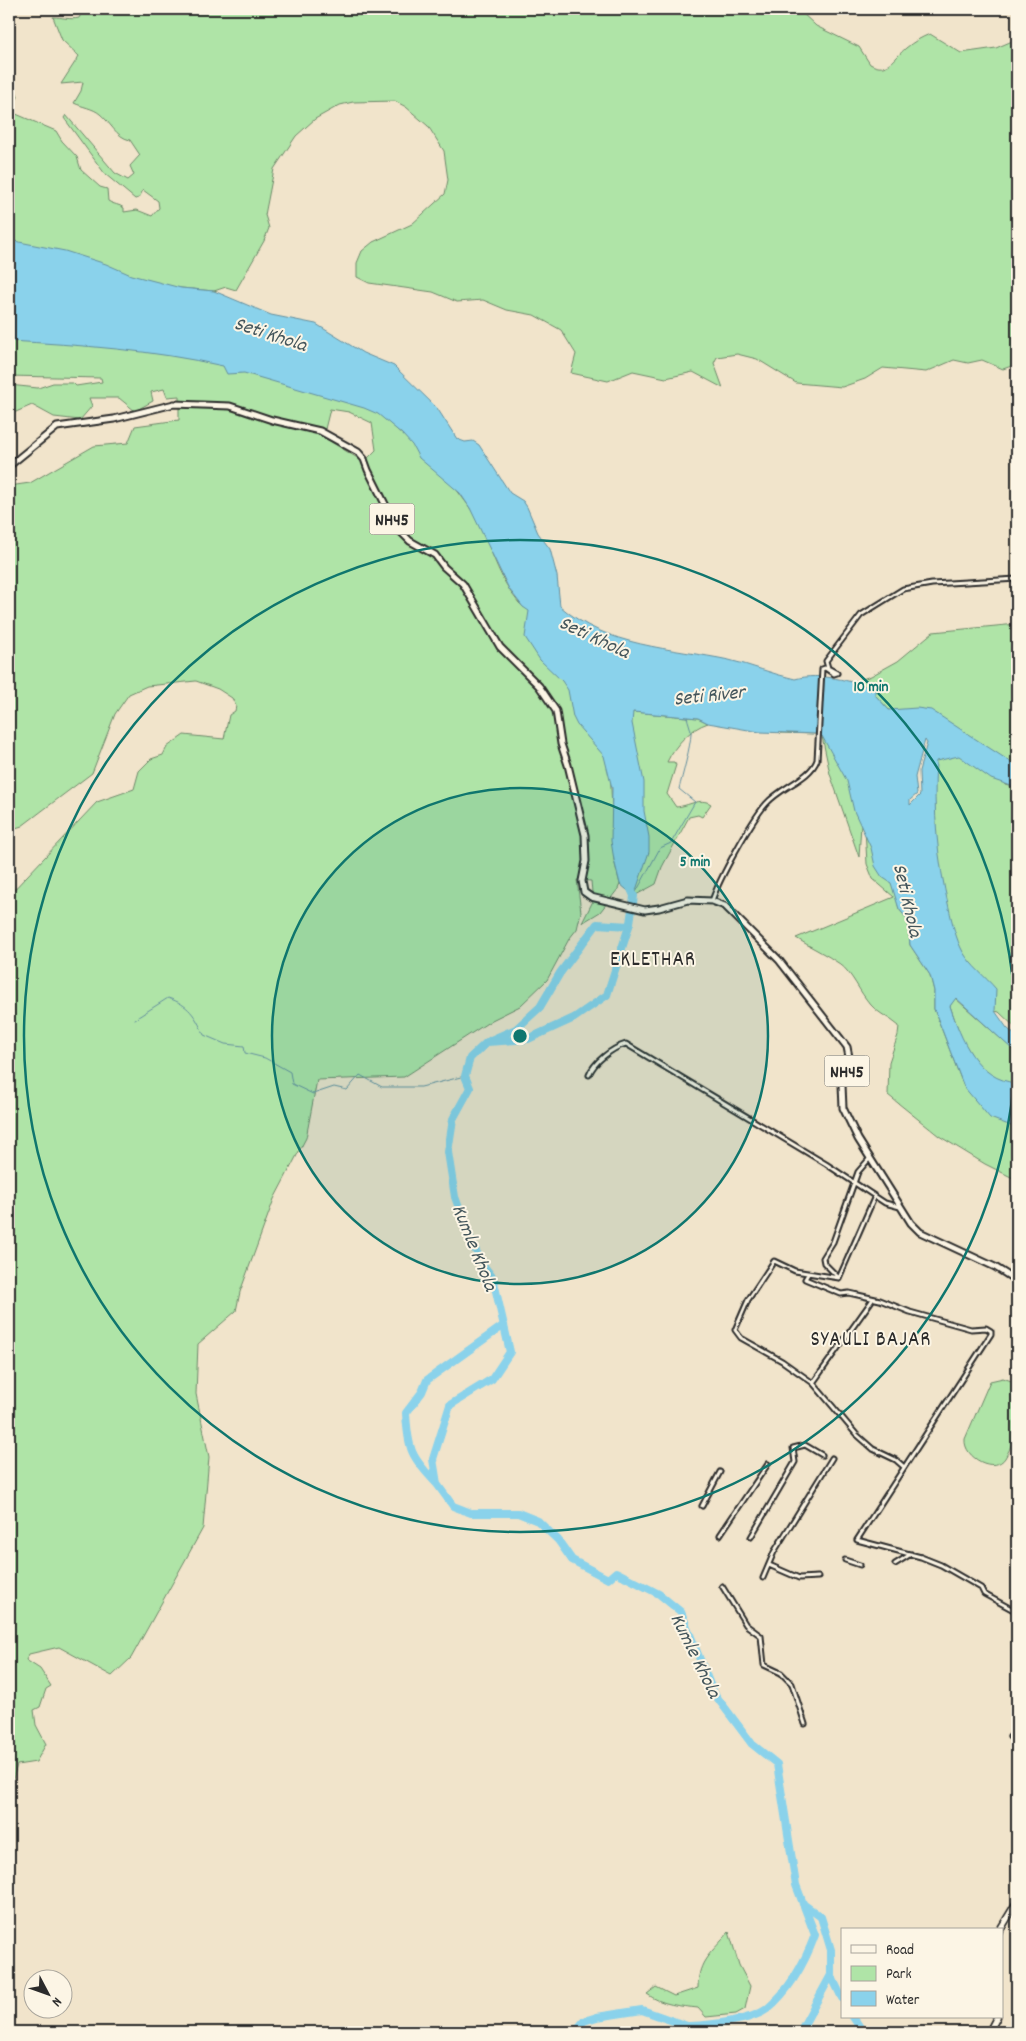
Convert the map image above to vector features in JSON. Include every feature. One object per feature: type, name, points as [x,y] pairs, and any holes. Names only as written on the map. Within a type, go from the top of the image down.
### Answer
[{"type":"highway","points":[[1001,1928],[1017,1902]]},
{"type":"highway","points":[[989,2032],[996,2018]]},
{"type":"main road","name":"NH45","points":[[9,466],[57,427],[114,419],[174,404],[230,406],[272,420],[320,431],[358,452],[364,459],[397,528],[410,540],[435,555],[444,567],[463,584],[500,647],[539,686],[556,711],[561,744],[568,764],[585,835],[586,860],[582,886],[584,892],[591,897],[644,910],[688,900],[720,904],[732,912],[767,946],[847,1048],[850,1062],[842,1086],[843,1108],[910,1223],[920,1232],[995,1267],[1017,1281]]},
{"type":"street","points":[[712,902],[724,876],[765,805],[790,783],[811,772],[817,760],[823,668],[834,674],[837,673],[828,668],[826,661],[856,621],[875,604],[903,589],[932,584],[1017,579]]},
{"type":"street","points":[[589,1076],[597,1062],[626,1044],[885,1203],[900,1207]]},
{"type":"street","points":[[839,1278],[824,1263],[823,1258],[833,1242],[853,1182],[858,1172],[871,1157]]},
{"type":"street","points":[[839,1278],[875,1196]]},
{"type":"street","points":[[839,1278],[808,1274],[774,1261],[748,1300],[735,1330],[741,1338],[814,1383],[856,1434],[873,1448],[896,1460],[904,1467]]},
{"type":"street","points":[[808,1274],[805,1279],[842,1294],[849,1293],[873,1299],[910,1312],[971,1329],[986,1328],[991,1331],[991,1334],[857,1540],[911,1554],[941,1565],[981,1588],[984,1594],[1017,1612]]},
{"type":"street","points":[[814,1383],[873,1299]]},
{"type":"street","points":[[751,1537],[795,1462],[793,1448],[805,1445],[822,1455]]},
{"type":"street","points":[[763,1578],[774,1552],[832,1458]]},
{"type":"street","points":[[720,1535],[768,1464]]},
{"type":"street","points":[[702,1506],[720,1472]]},
{"type":"street","points":[[895,1564],[911,1554]]},
{"type":"street","points":[[845,1560],[860,1565]]},
{"type":"street","points":[[768,1565],[799,1578],[818,1577]]},
{"type":"street","points":[[722,1586],[746,1625],[761,1636],[764,1665],[781,1673],[792,1684],[805,1724]]},
{"type":"street","points":[[1010,1737],[1017,1731]]},
{"type":"green space","points":[[79,9],[798,9],[816,26],[859,47],[870,64],[876,67],[890,64],[906,48],[930,34],[961,53],[996,48],[1017,39],[1017,364],[1003,369],[982,360],[968,363],[954,360],[926,372],[883,368],[865,379],[842,387],[796,383],[757,359],[737,354],[717,357],[714,363],[723,388],[693,372],[666,378],[633,371],[608,381],[571,373],[576,354],[561,330],[534,315],[507,310],[483,300],[457,302],[433,292],[369,283],[357,277],[357,263],[362,251],[373,242],[412,224],[445,194],[448,180],[444,151],[428,126],[406,107],[395,101],[353,102],[340,105],[315,119],[296,136],[274,169],[265,215],[269,228],[264,241],[236,290],[226,287],[214,291],[159,286],[9,243],[9,111],[56,131],[62,141],[77,157],[81,170],[100,187],[107,189],[108,201],[124,208],[124,212],[137,210],[152,216],[159,208],[158,201],[143,190],[139,198],[135,199],[105,174],[64,118],[66,115],[115,173],[128,180],[134,175],[130,166],[140,155],[130,140],[117,133],[104,117],[97,112],[74,103],[81,91],[83,82],[61,84],[79,56],[62,40],[53,17],[79,18],[82,12]]},
{"type":"green space","points":[[9,67],[18,97],[9,111]]},
{"type":"green space","points":[[9,305],[365,402],[420,450],[446,477],[475,516],[511,592],[521,605],[536,613],[610,764],[614,860],[620,884],[600,912],[582,923],[595,897],[592,892],[591,881],[577,880],[581,912],[577,929],[569,939],[547,980],[520,1006],[492,1020],[404,1077],[317,1080],[306,1138],[274,1199],[240,1292],[236,1311],[198,1344],[196,1394],[209,1457],[203,1528],[131,1658],[112,1676],[59,1647],[29,1654],[26,1660],[40,1669],[51,1686],[46,1689],[40,1707],[34,1710],[36,1725],[46,1744],[36,1762],[17,1765],[9,1793],[9,895],[97,802],[134,789],[139,771],[151,759],[163,755],[167,747],[184,735],[224,739],[229,715],[235,711],[236,706],[232,698],[218,689],[196,681],[147,686],[129,694],[115,714],[92,773],[22,826],[9,830],[9,486],[30,483],[94,446],[128,443],[135,426],[179,420],[179,396],[167,397],[164,389],[151,392],[153,401],[135,411],[119,398],[89,398],[92,406],[80,420],[54,417],[32,405],[9,415],[9,385],[38,388],[53,383],[73,383],[76,386],[102,382],[101,378],[9,376]],"holes":[[[330,409],[349,412],[372,423],[376,450],[364,462],[323,437]]]},
{"type":"green space","points":[[1017,624],[1017,769],[889,710],[875,695],[853,682],[871,676],[898,661],[933,632]]},
{"type":"green space","points":[[623,708],[633,712],[698,718],[708,723],[689,733],[670,756],[667,762],[674,762],[676,765],[667,794],[676,807],[703,801],[711,804],[702,817],[698,815],[689,817],[662,867],[656,884],[634,896]]},
{"type":"green space","points":[[837,719],[861,824],[859,857],[830,774],[822,736],[817,734],[780,733]]},
{"type":"green space","points":[[926,720],[1006,785],[1017,788],[1017,1029],[999,1012],[971,993],[938,890]]},
{"type":"green space","points":[[865,828],[892,880],[899,909],[908,920],[910,945],[930,975],[934,991],[934,1009],[964,1087],[1011,1126],[1017,1128],[1017,1180],[985,1164],[939,1136],[888,1095],[889,1062],[899,1026],[871,1005],[845,968],[796,938],[894,897],[873,879],[867,864]]},
{"type":"green space","points":[[955,998],[1017,1053],[1017,1112],[1000,1102],[962,1040],[950,1006]]},
{"type":"green space","points":[[1003,1378],[1017,1383],[1015,1431],[1010,1449],[1005,1458],[1000,1463],[987,1464],[974,1458],[966,1446],[965,1439],[990,1381]]},
{"type":"green space","points":[[729,1932],[739,1965],[750,1986],[745,2009],[736,2014],[706,2017],[698,2008],[665,2003],[647,1994],[656,1987],[674,1996],[698,1988],[700,1970],[703,1963]]},
{"type":"water","points":[[9,240],[65,251],[106,264],[131,275],[181,288],[214,291],[271,315],[316,324],[363,353],[394,366],[437,408],[457,439],[465,442],[473,441],[479,445],[510,493],[523,501],[527,507],[538,533],[550,549],[557,576],[560,606],[578,620],[598,630],[640,644],[729,660],[795,679],[815,676],[825,677],[846,680],[875,689],[875,695],[889,710],[917,708],[931,710],[1017,766],[1017,788],[991,779],[959,756],[936,761],[935,798],[941,871],[956,936],[966,957],[996,989],[995,1011],[1007,1028],[1017,1037],[1017,1057],[1013,1050],[956,998],[950,1006],[965,1044],[981,1066],[1003,1080],[1017,1083],[1017,1128],[990,1118],[964,1087],[934,1009],[934,991],[930,975],[910,945],[908,920],[899,909],[891,883],[882,877],[875,866],[871,848],[854,811],[847,781],[822,736],[817,734],[760,732],[708,723],[698,718],[633,712],[632,723],[644,782],[644,811],[649,837],[649,852],[634,896],[620,884],[614,860],[611,841],[612,788],[604,756],[577,725],[573,717],[568,690],[562,681],[540,660],[525,637],[529,611],[523,607],[509,589],[470,508],[460,493],[419,458],[412,445],[402,434],[378,414],[364,408],[244,373],[227,374],[223,366],[143,352],[89,346],[9,341]],"holes":[[[925,740],[927,743],[919,771],[920,795],[910,805],[910,800],[917,794],[915,777]]]},
{"type":"waterway","name":"Seti River","points":[[634,896],[660,848],[671,843],[695,802],[679,789],[691,738],[687,717]]},
{"type":"waterway","name":"Kumle Khola","points":[[630,887],[634,896],[630,923],[607,995],[574,1018],[528,1039],[487,1042],[470,1058],[465,1076],[470,1088],[453,1119],[448,1152],[455,1197],[472,1243],[483,1265],[493,1278],[510,1352],[492,1379],[450,1405],[433,1459],[437,1484],[453,1506],[471,1513],[518,1513],[538,1521],[558,1540],[572,1560],[608,1579],[616,1572],[659,1594],[681,1612],[713,1692],[752,1744],[777,1764],[796,1885],[815,1935],[796,1975],[783,1993],[767,2009],[751,2017],[689,2026]]},
{"type":"waterway","points":[[491,1040],[516,1029],[540,1007],[560,973],[597,924],[629,926]]},
{"type":"waterway","points":[[135,1019],[168,998],[181,1004],[190,1012],[198,1022],[204,1035],[225,1044],[244,1046],[245,1053],[265,1058],[290,1072],[292,1084],[313,1094],[334,1087],[347,1090],[360,1075],[382,1087],[421,1087],[465,1076]]},
{"type":"waterway","points":[[437,1484],[421,1467],[412,1452],[408,1436],[406,1413],[422,1392],[427,1380],[504,1325]]},
{"type":"waterway","name":"Kumle Khola","points":[[803,1904],[821,1917],[831,1950],[831,1975],[841,1996]]},
{"type":"waterway","points":[[800,2032],[831,1975]]},
{"type":"waterway","points":[[579,2032],[578,2028],[584,2021],[597,2017],[642,2010],[704,2032]]},
{"type":"waterway","name":"Kumle Khola","points":[[854,2018],[863,2032]]},
{"type":"district","name":"EKLETHAR","points":[[653,958]]},
{"type":"district","name":"SYAULI BAJAR","points":[[871,1338]]},
{"type":"water label","name":"Seti Khola","points":[[271,333]]},
{"type":"water label","name":"Seti Khola","points":[[595,636]]},
{"type":"water label","name":"Seti Khola","points":[[909,900]]}]
